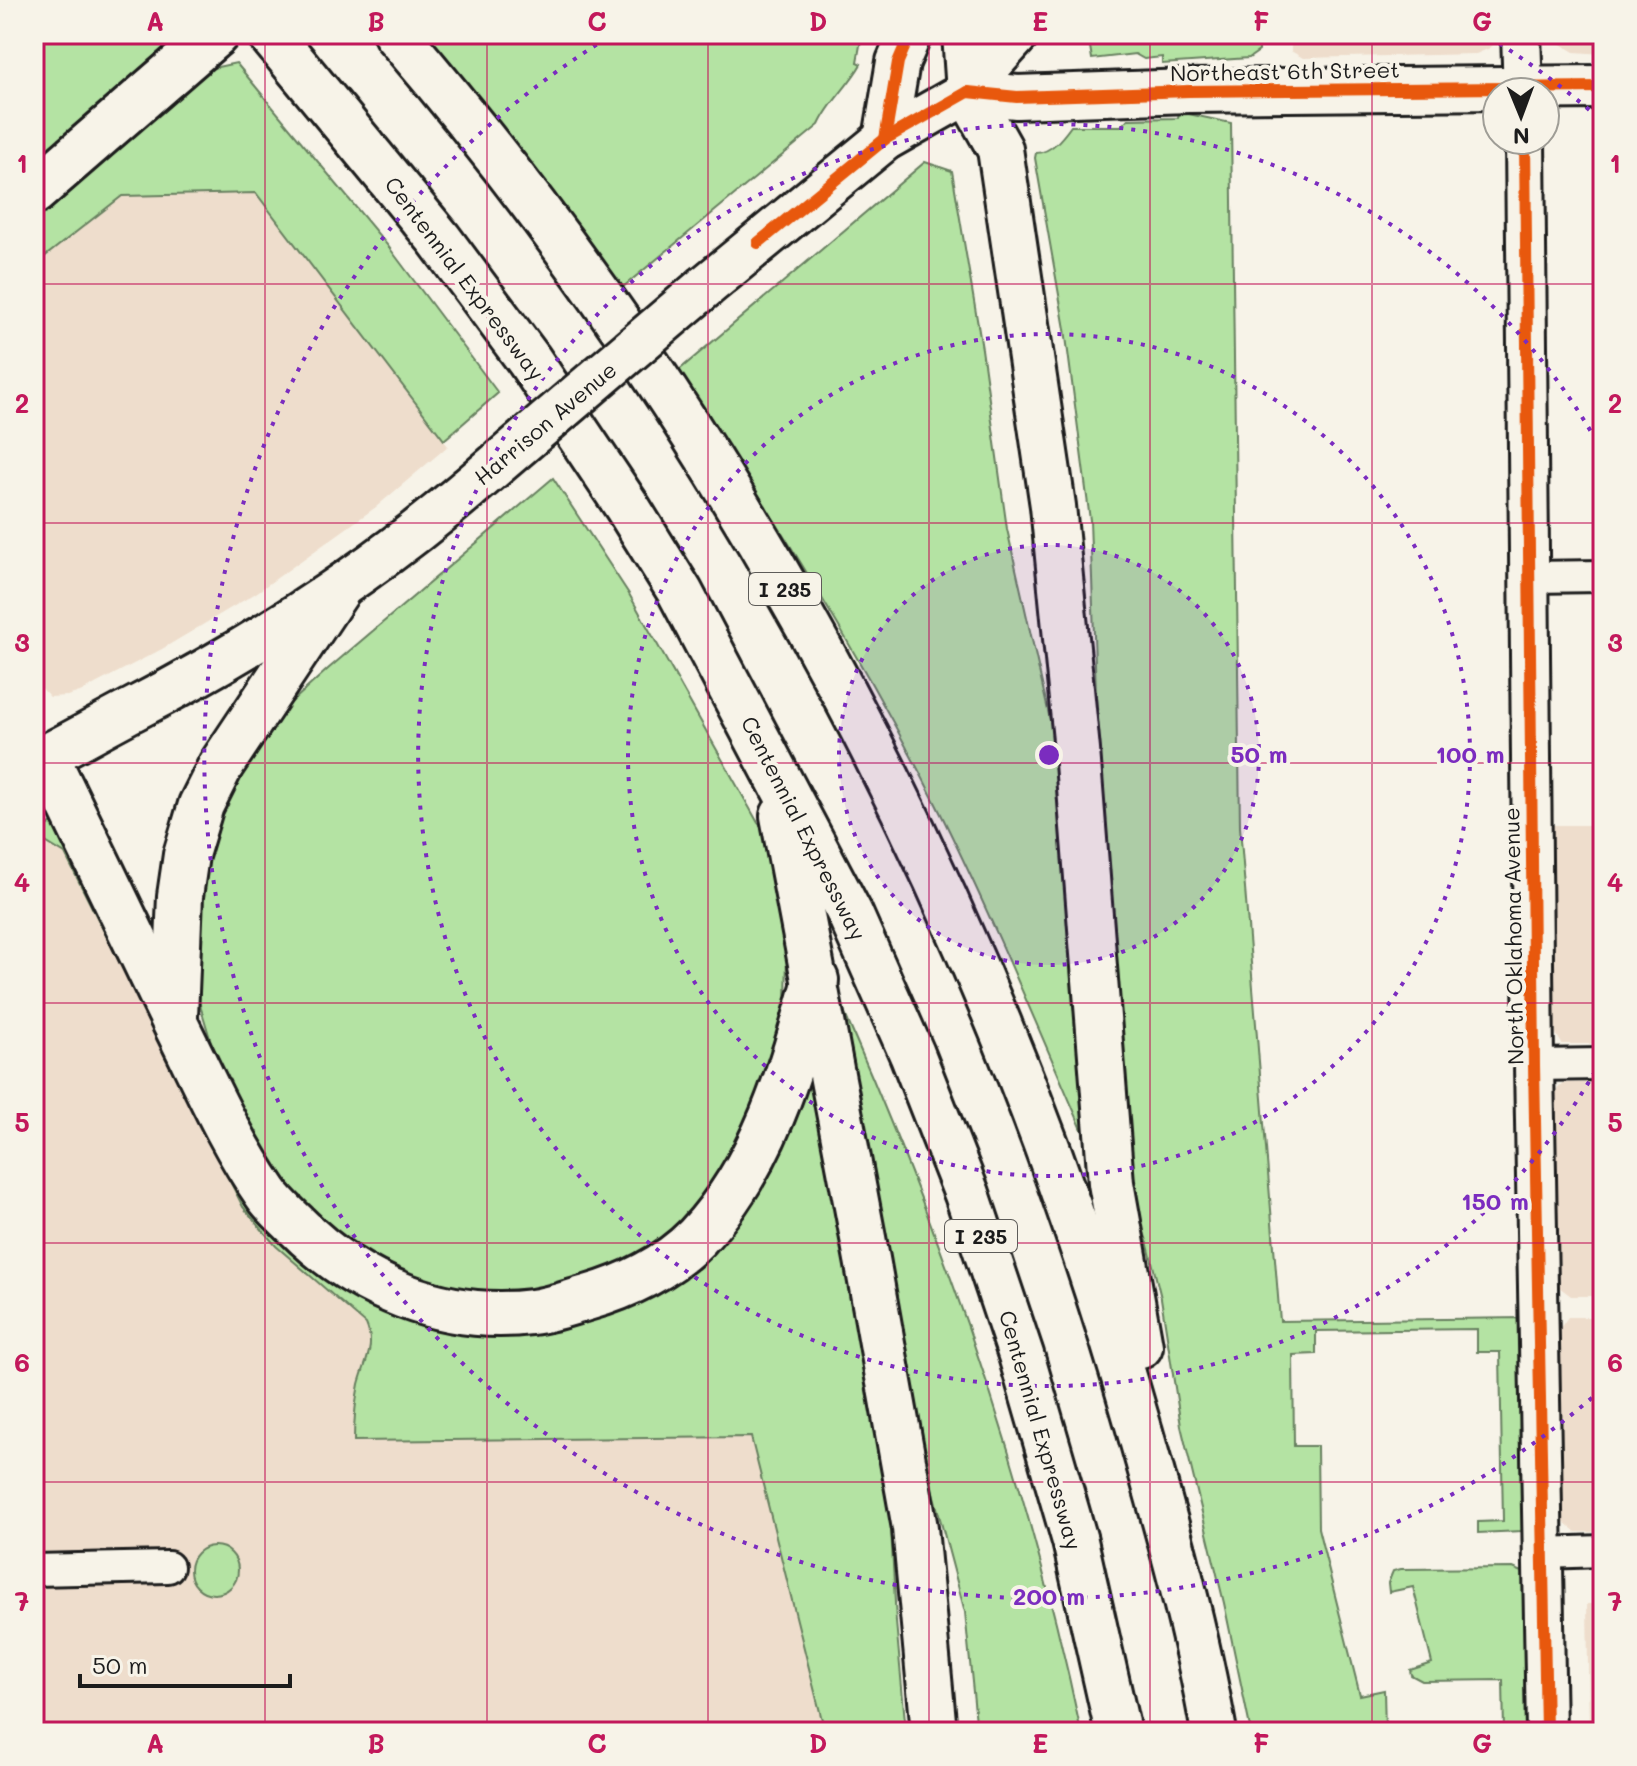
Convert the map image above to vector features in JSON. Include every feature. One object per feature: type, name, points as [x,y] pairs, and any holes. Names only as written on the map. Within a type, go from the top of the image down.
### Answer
[{"type":"highway","points":[[34,192],[216,34]]},
{"type":"highway","name":"Centennial Expressway","points":[[270,34],[439,239],[529,360],[626,505],[680,592],[850,914],[912,1054],[967,1194],[1021,1355],[1075,1541],[1118,1732]]},
{"type":"highway","name":"I 235","points":[[396,34],[451,97],[580,268],[680,412],[815,640],[903,807],[982,978],[1069,1203],[1108,1320],[1176,1558],[1214,1732]]},
{"type":"highway","points":[[968,92],[1000,149],[1053,506],[1077,750],[1111,1183],[1176,1558]]},
{"type":"highway","points":[[175,1022],[180,896],[186,855],[201,805],[221,765],[337,591]]},
{"type":"highway","points":[[38,750],[219,1111],[267,1195],[331,1257],[360,1277],[423,1303],[463,1312],[533,1312],[615,1290],[659,1267],[695,1238],[734,1190],[757,1151],[790,1071],[816,980]]},
{"type":"highway","points":[[773,766],[816,980],[915,1528],[934,1732]]},
{"type":"main road","points":[[885,139],[898,62],[910,34]]},
{"type":"main road","points":[[964,34],[968,92]]},
{"type":"main road","name":"Northeast 6th Street","points":[[1561,89],[1603,87]]},
{"type":"main road","name":"Northeast 6th Street","points":[[968,92],[1017,97],[1189,91],[1481,90]]},
{"type":"main road","name":"Harrison Avenue","points":[[38,750],[210,668],[337,591],[416,533],[706,286],[885,139],[968,92]]},
{"type":"street","name":"Harrison Avenue","points":[[968,92],[1020,34]]},
{"type":"street","points":[[1521,34],[1522,76]]},
{"type":"street","name":"North Oklahoma Avenue","points":[[1525,156],[1534,1065],[1546,1732]]},
{"type":"street","points":[[1530,577],[1603,576]]},
{"type":"street","points":[[1534,1065],[1603,1064]]},
{"type":"street","points":[[1543,1553],[1603,1551]]},
{"type":"street","points":[[34,1570],[168,1567]]},
{"type":"shaded area","points":[[1291,34],[1503,34],[1490,48],[1476,54],[1303,58],[1291,51]]},
{"type":"shaded area","points":[[1551,34],[1603,34],[1603,54],[1574,52],[1554,40]]},
{"type":"shaded area","points":[[256,193],[448,446],[376,507],[256,593],[162,649],[80,692],[50,697],[34,680],[34,265],[122,196]]},
{"type":"shaded area","points":[[1553,825],[1603,825],[1603,1044],[1562,1044],[1555,1032]]},
{"type":"shaded area","points":[[34,835],[65,854],[243,1207],[276,1246],[366,1324],[372,1338],[360,1382],[354,1440],[751,1436],[825,1732],[34,1732]]},
{"type":"shaded area","points":[[1603,1082],[1603,1296],[1571,1296],[1559,1287],[1556,1093],[1559,1086],[1566,1083]]},
{"type":"shaded area","points":[[1568,1317],[1603,1317],[1603,1532],[1576,1532],[1562,1516],[1560,1328]]},
{"type":"shaded area","points":[[1587,1604],[1603,1604],[1603,1732],[1589,1732]]},
{"type":"green space","points":[[34,34],[176,34],[175,40],[34,174]]},
{"type":"green space","points":[[422,34],[862,34],[857,62],[861,64],[819,125],[623,287]]},
{"type":"green space","points":[[1088,34],[1182,34],[1187,41],[1195,34],[1225,34],[1228,37],[1232,34],[1259,34],[1259,51],[1249,58],[1162,64],[1162,57],[1144,59],[1135,54],[1092,59]]},
{"type":"green space","points":[[236,63],[388,246],[498,393],[444,440],[256,193],[122,196],[34,265],[34,209],[199,71]]},
{"type":"green space","points":[[1179,112],[1231,123],[1240,827],[1280,1321],[1525,1318],[1528,1526],[1522,1531],[1478,1533],[1478,1522],[1503,1521],[1500,1352],[1477,1352],[1477,1329],[1316,1331],[1316,1354],[1293,1355],[1294,1446],[1317,1446],[1318,1528],[1360,1695],[1384,1690],[1385,1732],[1251,1732],[1224,1603],[1181,1426],[1161,1298],[1147,1241],[1128,1186],[1104,923],[1090,520],[1065,329],[1035,158],[1036,153],[1056,144],[1071,126],[1121,126],[1128,119],[1178,118]]},
{"type":"green space","points":[[925,162],[952,171],[982,349],[1007,529],[1058,755],[1090,1148],[977,889],[907,748],[813,584],[678,371]]},
{"type":"green space","points":[[553,478],[629,594],[758,823],[769,835],[787,951],[786,1005],[775,1060],[732,1164],[660,1245],[573,1287],[488,1297],[416,1283],[328,1235],[267,1162],[214,1052],[197,995],[193,966],[211,819],[273,719]]},
{"type":"green space","points":[[59,820],[348,1287],[633,1298],[803,1074],[815,1076],[887,1451],[896,1622],[906,1732],[825,1732],[751,1437],[354,1441],[359,1384],[370,1347],[366,1324],[276,1246],[243,1207],[65,854],[34,835],[34,832]]},
{"type":"green space","points":[[844,1012],[917,1187],[981,1366],[1036,1547],[1081,1732],[977,1732],[965,1612],[904,1384],[835,1015]]},
{"type":"green space","points":[[214,1546],[231,1553],[238,1570],[231,1587],[214,1594],[197,1587],[190,1570],[197,1553]]},
{"type":"green space","points":[[1513,1568],[1527,1574],[1532,1732],[1504,1732],[1503,1680],[1422,1681],[1411,1675],[1410,1670],[1432,1663],[1413,1587],[1389,1592],[1388,1583],[1393,1571],[1401,1569]]},
{"type":"cycle path","points":[[885,139],[898,62],[910,34]]},
{"type":"cycle path","points":[[968,92],[1017,97],[1189,91],[1603,87]]},
{"type":"cycle path","points":[[758,243],[885,139],[968,92]]},
{"type":"cycle path","points":[[1525,156],[1534,1065],[1546,1732]]}]
